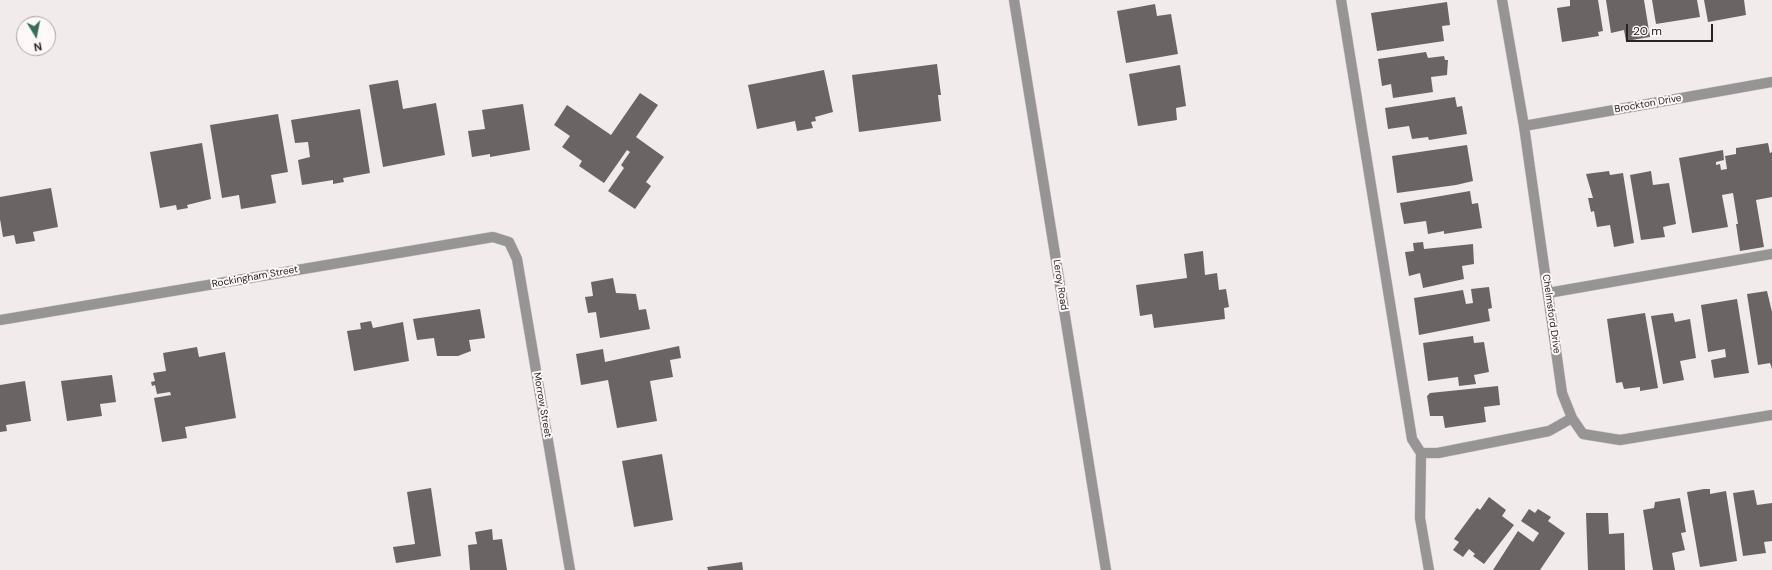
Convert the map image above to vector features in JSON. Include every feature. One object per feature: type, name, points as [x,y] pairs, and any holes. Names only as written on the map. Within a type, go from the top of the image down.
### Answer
[{"type":"street","name":"Leroy Road","points":[[1014,0],[1106,570]]},
{"type":"street","points":[[1341,0],[1412,439],[1422,453],[1420,518],[1430,570]]},
{"type":"street","name":"Chelmsford Drive","points":[[1502,0],[1524,126],[1562,393],[1572,418],[1583,434],[1620,440],[1772,415]]},
{"type":"street","name":"Brockton Drive","points":[[1524,126],[1772,82]]},
{"type":"street","name":"Rockingham Street","points":[[0,320],[493,237],[509,242]]},
{"type":"street","name":"Morrow Street","points":[[509,242],[517,258],[570,570]]},
{"type":"street","points":[[1548,293],[1772,254]]},
{"type":"street","points":[[1422,453],[1438,453],[1549,431],[1572,418]]},
{"type":"building","points":[[1570,0],[1598,0],[1603,31],[1598,32],[1599,36],[1562,42],[1557,8],[1570,6]]},
{"type":"building","points":[[1606,0],[1644,0],[1650,37],[1626,41],[1624,30],[1611,33]]},
{"type":"building","points":[[1652,0],[1697,0],[1700,17],[1656,24]]},
{"type":"building","points":[[1704,0],[1744,0],[1746,15],[1708,22]]},
{"type":"building","points":[[1447,2],[1450,25],[1442,26],[1444,41],[1377,51],[1371,13]]},
{"type":"building","points":[[1155,4],[1157,16],[1171,14],[1178,54],[1126,63],[1117,11]]},
{"type":"building","points":[[1426,52],[1428,58],[1444,56],[1445,60],[1448,60],[1447,75],[1431,77],[1433,92],[1393,98],[1391,84],[1382,86],[1378,59]]},
{"type":"building","points":[[937,64],[941,95],[938,95],[941,121],[859,132],[852,75]]},
{"type":"building","points":[[1180,65],[1186,106],[1176,108],[1177,120],[1138,126],[1129,74]]},
{"type":"building","points":[[824,70],[833,112],[815,117],[816,121],[811,122],[813,128],[797,131],[795,121],[757,129],[748,85]]},
{"type":"building","points":[[398,80],[403,109],[436,103],[445,155],[383,167],[369,85]]},
{"type":"building","points":[[640,93],[658,105],[636,137],[664,157],[646,182],[651,186],[635,209],[608,191],[624,168],[621,165],[630,152],[627,150],[604,183],[579,166],[582,161],[562,147],[570,136],[554,125],[567,105],[611,135]]},
{"type":"building","points":[[1455,97],[1457,107],[1462,106],[1467,134],[1429,140],[1428,137],[1412,139],[1409,126],[1388,129],[1385,108]]},
{"type":"building","points":[[523,104],[530,150],[490,157],[490,154],[472,157],[468,131],[485,129],[482,110]]},
{"type":"building","points":[[360,109],[370,173],[343,178],[344,182],[333,184],[333,180],[302,185],[298,160],[310,157],[308,142],[295,143],[291,120]]},
{"type":"building","points":[[278,114],[288,172],[271,175],[276,203],[241,209],[239,195],[222,198],[210,125]]},
{"type":"building","points":[[202,143],[211,199],[187,205],[188,208],[177,210],[176,205],[160,208],[150,152]]},
{"type":"building","points":[[1768,143],[1770,153],[1772,152],[1772,197],[1756,200],[1764,247],[1740,251],[1736,224],[1738,224],[1733,193],[1722,195],[1728,227],[1692,233],[1679,158],[1723,150],[1724,160],[1716,162],[1716,165],[1720,164],[1721,170],[1727,169],[1725,156],[1736,154],[1736,148]]},
{"type":"building","points":[[1467,145],[1473,181],[1456,185],[1397,193],[1392,156]]},
{"type":"building","points":[[1609,171],[1610,175],[1623,173],[1634,243],[1614,247],[1610,225],[1597,227],[1594,211],[1591,212],[1588,198],[1593,198],[1586,174]]},
{"type":"building","points":[[1651,171],[1653,185],[1669,183],[1676,224],[1663,227],[1665,237],[1641,240],[1630,175]]},
{"type":"building","points":[[51,188],[58,227],[33,232],[35,241],[16,244],[14,235],[3,237],[0,219],[0,197]]},
{"type":"building","points":[[1470,191],[1472,204],[1478,203],[1482,228],[1444,234],[1444,231],[1428,234],[1426,221],[1404,224],[1400,203]]},
{"type":"building","points":[[1423,242],[1424,249],[1473,244],[1474,264],[1462,266],[1464,279],[1423,288],[1420,273],[1409,276],[1405,252],[1414,251],[1413,243]]},
{"type":"building","points":[[1203,251],[1205,275],[1217,273],[1219,290],[1226,289],[1229,307],[1224,308],[1225,319],[1154,328],[1152,314],[1140,316],[1136,285],[1187,278],[1184,254]]},
{"type":"building","points":[[613,278],[616,293],[636,294],[639,310],[646,309],[650,329],[600,338],[596,312],[588,313],[585,297],[593,296],[591,282]]},
{"type":"building","points":[[1489,287],[1492,308],[1488,309],[1490,321],[1419,335],[1414,298],[1463,290],[1466,304],[1473,303],[1471,289]]},
{"type":"building","points":[[1767,291],[1772,312],[1772,369],[1770,363],[1758,365],[1747,294]]},
{"type":"building","points":[[1737,299],[1749,373],[1714,378],[1711,360],[1726,357],[1725,349],[1708,352],[1701,305]]},
{"type":"building","points":[[480,309],[485,338],[469,340],[471,351],[458,356],[437,356],[434,338],[417,340],[413,319]]},
{"type":"building","points":[[1645,313],[1658,388],[1640,391],[1640,387],[1624,389],[1622,382],[1616,383],[1607,319]]},
{"type":"building","points":[[1673,313],[1675,322],[1690,319],[1696,358],[1680,361],[1684,380],[1663,384],[1651,316]]},
{"type":"building","points":[[371,321],[373,328],[403,322],[409,361],[354,371],[347,331],[361,329],[360,323]]},
{"type":"building","points":[[1473,336],[1474,343],[1484,342],[1489,372],[1474,375],[1476,384],[1459,386],[1458,377],[1428,381],[1423,343]]},
{"type":"building","points":[[679,346],[681,358],[670,360],[673,377],[650,381],[657,421],[617,428],[608,380],[581,385],[576,354],[603,349],[605,362]]},
{"type":"building","points":[[197,347],[199,357],[225,352],[236,418],[185,427],[187,438],[162,442],[154,398],[171,395],[170,392],[157,394],[155,385],[152,386],[151,382],[155,381],[153,373],[166,371],[163,353]]},
{"type":"building","points":[[112,375],[116,402],[100,404],[102,416],[67,421],[61,381]]},
{"type":"building","points":[[25,381],[31,421],[6,425],[7,431],[0,432],[0,385]]},
{"type":"building","points":[[1498,386],[1500,405],[1484,407],[1486,422],[1445,428],[1443,416],[1430,416],[1427,396],[1430,393]]},
{"type":"building","points":[[662,454],[673,520],[634,527],[622,461]]},
{"type":"building","points":[[431,488],[441,556],[396,563],[393,547],[415,544],[407,492]]},
{"type":"building","points":[[1710,489],[1710,494],[1726,491],[1737,561],[1700,567],[1687,492]]},
{"type":"building","points":[[1754,490],[1757,505],[1772,503],[1772,541],[1764,542],[1766,553],[1743,556],[1733,493]]},
{"type":"building","points":[[1489,497],[1506,510],[1502,516],[1514,525],[1484,564],[1473,556],[1475,554],[1469,549],[1463,557],[1453,550],[1459,542],[1454,539],[1477,508],[1480,510]]},
{"type":"building","points":[[1680,498],[1686,532],[1681,533],[1685,550],[1672,553],[1675,570],[1653,570],[1643,510],[1654,508],[1655,502]]},
{"type":"building","points":[[1529,509],[1535,513],[1538,509],[1551,517],[1548,521],[1565,533],[1540,570],[1493,570],[1518,531],[1533,542],[1539,533],[1521,521]]},
{"type":"building","points":[[1586,513],[1608,513],[1609,534],[1624,533],[1625,570],[1588,570]]},
{"type":"building","points":[[492,529],[493,540],[502,539],[507,570],[470,570],[468,545],[477,544],[475,532]]},
{"type":"building","points":[[742,562],[743,570],[708,570],[707,567]]}]
